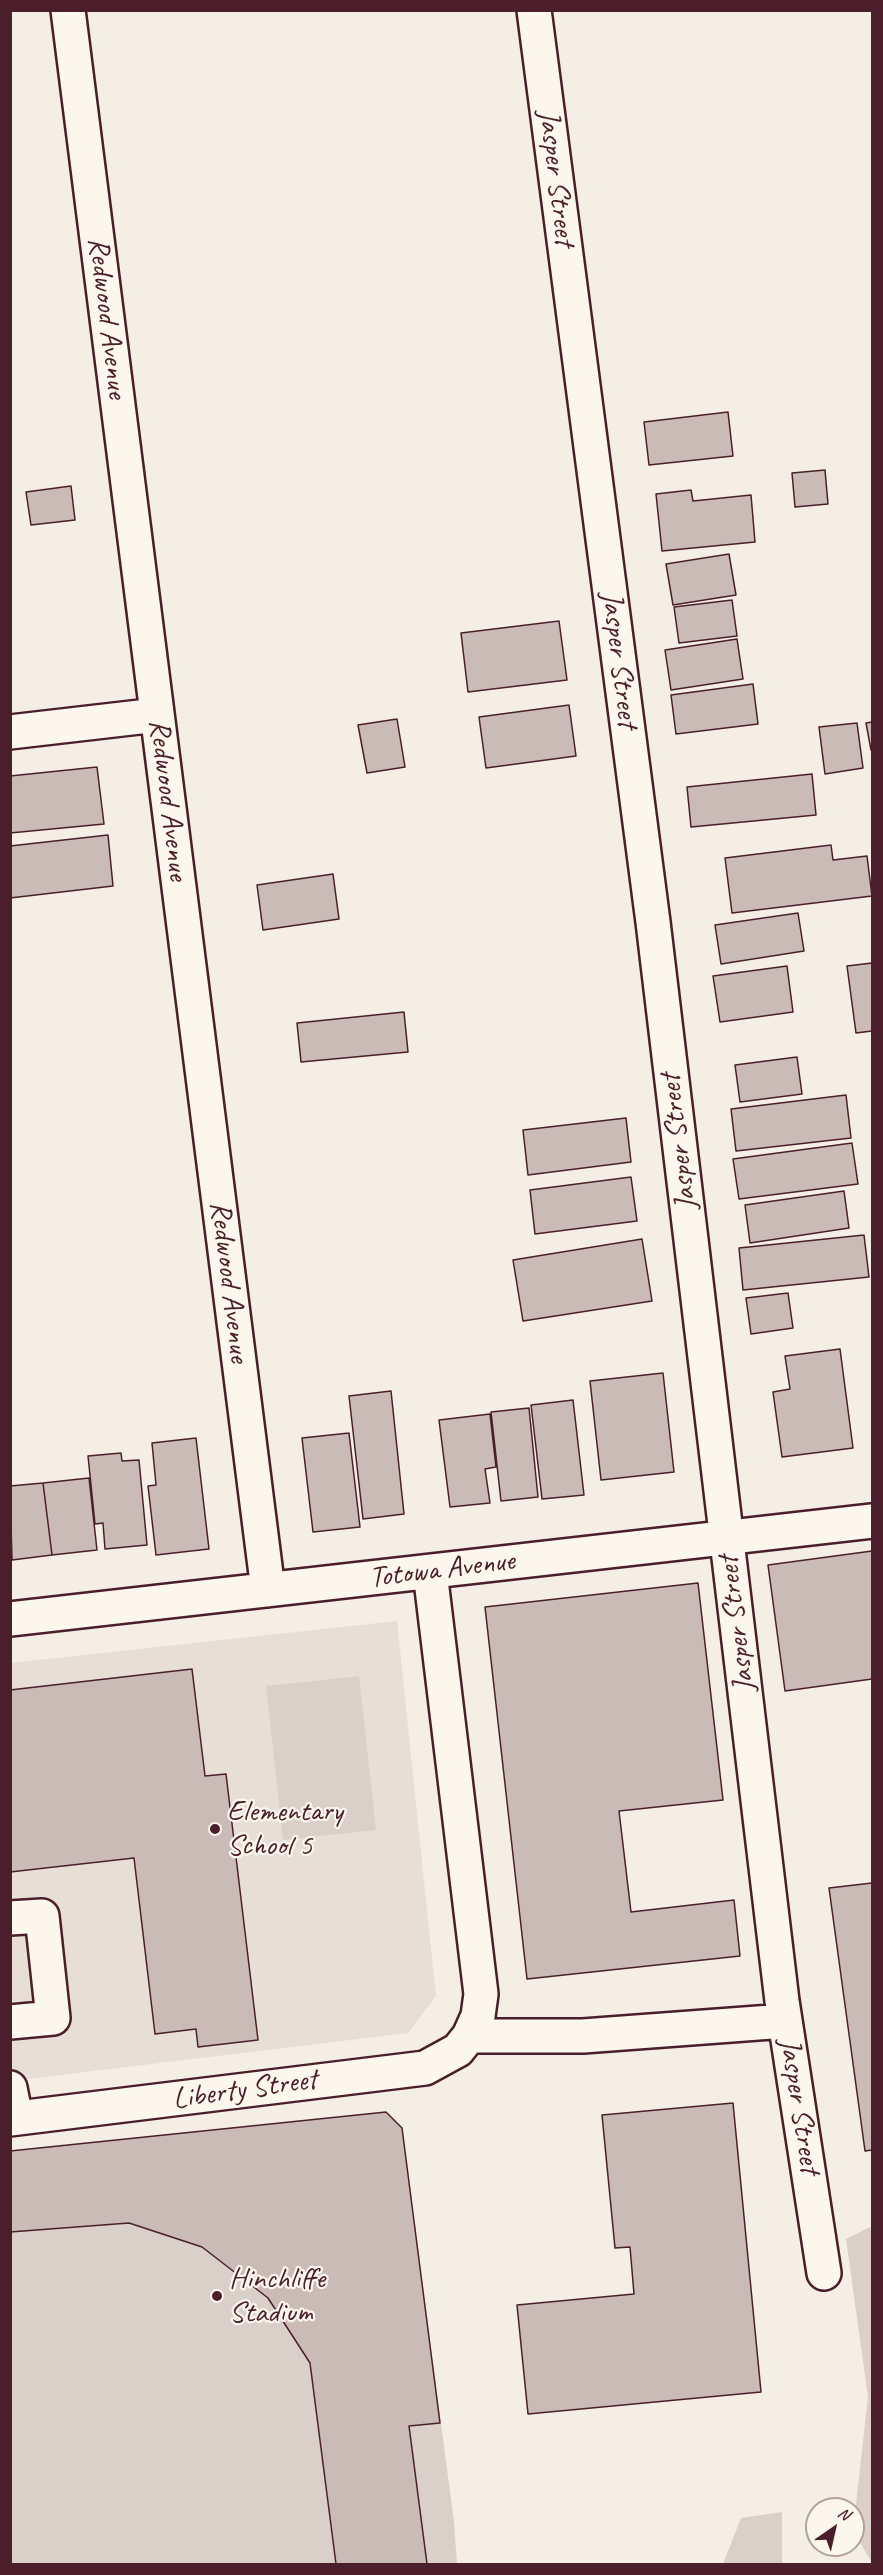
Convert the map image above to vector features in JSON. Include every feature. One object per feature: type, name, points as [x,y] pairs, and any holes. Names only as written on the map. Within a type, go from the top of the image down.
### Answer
[{"type":"street","name":"Redwood Avenue","points":[[68,10],[268,1590]]},
{"type":"street","name":"Jasper Street","points":[[534,10],[653,922],[785,2020],[824,2273]]},
{"type":"street","points":[[10,732],[158,715]]},
{"type":"street","name":"Totowa Avenue","points":[[10,1619],[873,1521]]},
{"type":"street","points":[[430,1572],[481,1994],[478,2016],[469,2036],[583,2036],[785,2020]]},
{"type":"street","points":[[10,1918],[42,1916],[52,2018],[10,2022]]},
{"type":"street","name":"Liberty Street","points":[[12,2108],[425,2068],[458,2050],[469,2036]]},
{"type":"shaded area","name":"Elementary School 5","points":[[397,1621],[436,1996],[408,2033],[11,2081],[10,1663]]},
{"type":"shaded area","points":[[359,1676],[376,1830],[283,1840],[266,1686]]},
{"type":"shaded area","name":"Hinchliffe Stadium","points":[[386,2112],[402,2128],[454,2522],[457,2564],[11,2564],[10,2151]]},
{"type":"shaded area","points":[[872,2226],[872,2563],[865,2551],[865,2497],[857,2497],[868,2397],[846,2239]]},
{"type":"shaded area","points":[[782,2512],[782,2564],[723,2564],[741,2518]]},
{"type":"building","points":[[728,412],[733,456],[649,465],[644,422]]},
{"type":"building","points":[[825,470],[828,504],[795,507],[792,473]]},
{"type":"building","points":[[71,486],[75,520],[31,525],[26,492]]},
{"type":"building","points":[[691,490],[693,501],[751,495],[755,542],[662,551],[656,494]]},
{"type":"building","points":[[729,554],[736,595],[673,605],[666,564]]},
{"type":"building","points":[[732,600],[737,636],[679,643],[674,607]]},
{"type":"building","points":[[559,621],[567,680],[468,692],[461,633]]},
{"type":"building","points":[[737,639],[743,679],[671,690],[665,650]]},
{"type":"building","points":[[753,684],[758,724],[676,734],[671,695]]},
{"type":"building","points":[[569,705],[576,756],[486,768],[479,717]]},
{"type":"building","points":[[397,719],[405,767],[367,773],[358,725]]},
{"type":"building","points":[[872,722],[872,749],[871,750],[866,723]]},
{"type":"building","points":[[857,723],[863,768],[825,774],[819,727]]},
{"type":"building","points":[[97,767],[104,824],[10,833],[10,776]]},
{"type":"building","points":[[812,774],[816,815],[691,827],[687,787]]},
{"type":"building","points":[[108,835],[113,886],[10,898],[10,846]]},
{"type":"building","points":[[831,845],[833,860],[867,856],[872,896],[732,913],[725,858]]},
{"type":"building","points":[[333,874],[339,919],[263,930],[257,885]]},
{"type":"building","points":[[798,913],[804,951],[721,964],[715,925]]},
{"type":"building","points":[[872,963],[872,1031],[856,1033],[847,966]]},
{"type":"building","points":[[787,966],[793,1012],[720,1022],[713,976]]},
{"type":"building","points":[[404,1012],[408,1052],[301,1062],[297,1023]]},
{"type":"building","points":[[797,1057],[802,1094],[740,1102],[735,1065]]},
{"type":"building","points":[[846,1095],[851,1138],[736,1151],[731,1109]]},
{"type":"building","points":[[626,1118],[631,1162],[528,1175],[523,1130]]},
{"type":"building","points":[[852,1143],[858,1184],[739,1199],[733,1159]]},
{"type":"building","points":[[631,1177],[637,1221],[535,1234],[530,1190]]},
{"type":"building","points":[[844,1191],[849,1228],[750,1243],[745,1205]]},
{"type":"building","points":[[864,1235],[869,1277],[743,1290],[739,1248]]},
{"type":"building","points":[[642,1239],[652,1301],[523,1321],[513,1260]]},
{"type":"building","points":[[788,1293],[793,1328],[751,1334],[746,1298]]},
{"type":"building","points":[[840,1349],[853,1448],[782,1457],[773,1392],[790,1389],[785,1356]]},
{"type":"building","points":[[663,1373],[674,1472],[601,1480],[590,1381]]},
{"type":"building","points":[[391,1391],[404,1514],[363,1519],[349,1396]]},
{"type":"building","points":[[573,1400],[584,1495],[542,1499],[531,1405]]},
{"type":"building","points":[[529,1408],[538,1497],[501,1501],[491,1412]]},
{"type":"building","points":[[490,1414],[496,1467],[485,1469],[490,1503],[450,1507],[439,1420]]},
{"type":"building","points":[[349,1433],[360,1527],[313,1532],[302,1438]]},
{"type":"building","points":[[196,1438],[209,1549],[156,1555],[148,1486],[156,1485],[152,1443]]},
{"type":"building","points":[[121,1453],[122,1461],[139,1460],[147,1545],[105,1549],[103,1523],[95,1524],[88,1456]]},
{"type":"building","points":[[89,1478],[97,1550],[52,1555],[43,1483]]},
{"type":"building","points":[[43,1483],[52,1555],[12,1560],[10,1486]]},
{"type":"building","points":[[872,1551],[872,1679],[785,1691],[768,1565]]},
{"type":"building","points":[[698,1583],[723,1800],[619,1811],[631,1912],[734,1900],[740,1956],[527,1979],[485,1607]]},
{"type":"building","points":[[192,1669],[205,1776],[226,1774],[258,2040],[198,2047],[196,2029],[155,2034],[134,1858],[10,1872],[10,1690]]},
{"type":"building","points":[[872,1883],[872,2150],[865,2151],[829,1888]]},
{"type":"building","points":[[733,2103],[761,2392],[528,2414],[517,2305],[634,2294],[630,2247],[615,2248],[602,2115]]},
{"type":"building","points":[[386,2112],[402,2128],[440,2423],[409,2426],[427,2564],[336,2564],[310,2363],[268,2298],[202,2247],[129,2223],[10,2232],[10,2151]]},
{"type":"place","name":"Elementary School 5","points":[[215,1829]]},
{"type":"place","name":"Hinchliffe Stadium","points":[[217,2296]]}]
